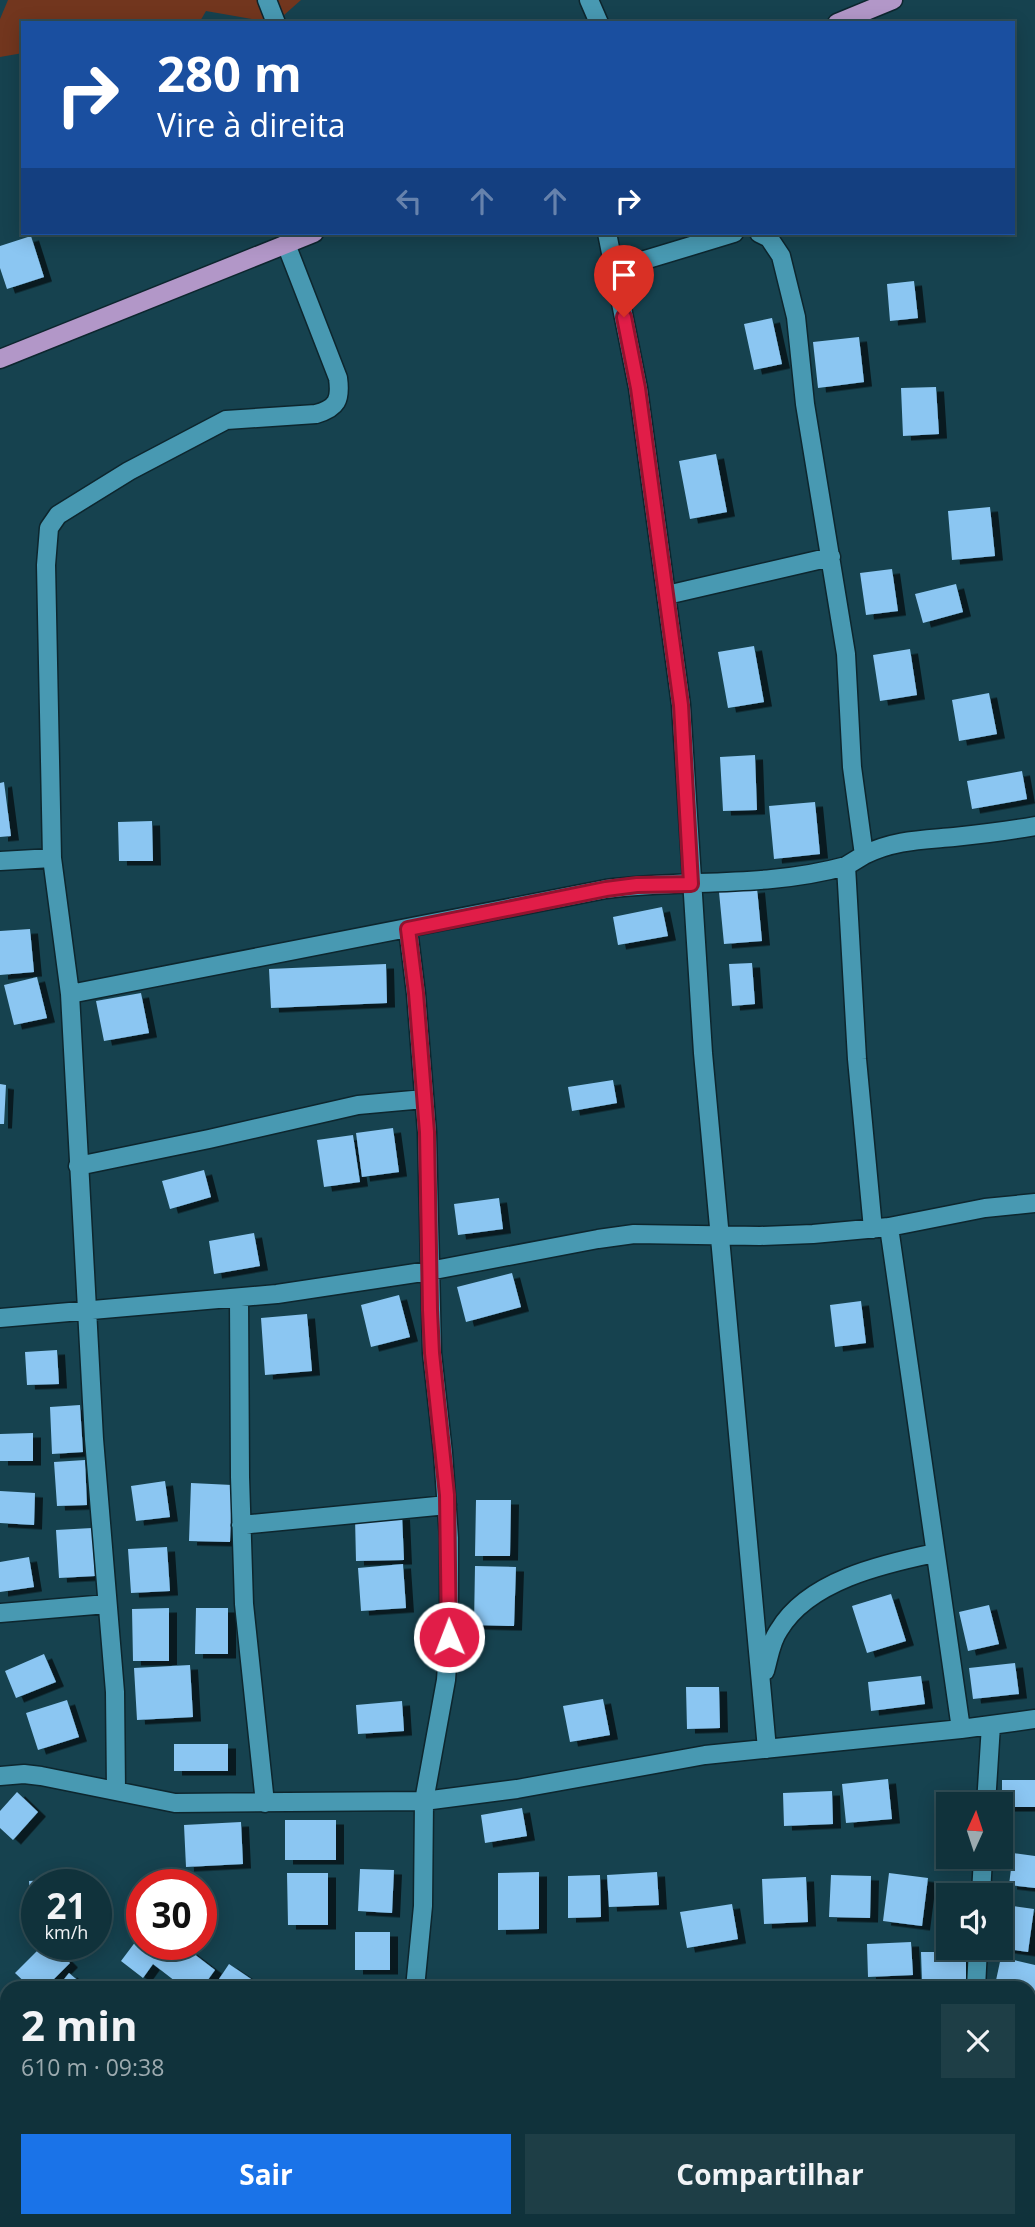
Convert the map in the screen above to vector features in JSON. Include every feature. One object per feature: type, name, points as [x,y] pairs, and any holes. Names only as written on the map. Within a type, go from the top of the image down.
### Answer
[{"type":"main road","points":[[842,21],[893,0]]},
{"type":"main road","points":[[0,359],[309,235]]},
{"type":"street","points":[[267,0],[275,21]]},
{"type":"street","points":[[589,0],[598,21]]},
{"type":"street","points":[[607,235],[638,388],[681,705],[704,1067],[767,1749]]},
{"type":"street","points":[[615,269],[727,235]]},
{"type":"street","points":[[763,235],[769,238],[781,256],[796,317],[805,404],[846,654],[852,768],[864,855]]},
{"type":"street","points":[[116,1790],[115,1692],[94,1439],[70,994],[52,858],[46,554],[48,527],[58,515],[71,506],[129,471],[226,420],[316,414],[328,410],[337,401],[340,392],[338,378],[286,244]]},
{"type":"street","points":[[667,595],[831,557]]},
{"type":"street","points":[[70,994],[606,889],[808,876],[846,866],[878,847],[903,840],[954,837],[1035,826]]},
{"type":"street","points":[[0,861],[52,858]]},
{"type":"street","points":[[846,866],[857,1059],[881,1228],[961,1729]]},
{"type":"street","points":[[408,929],[416,993],[428,1164],[432,1353],[447,1505],[447,1658],[440,1716],[424,1801],[423,1906],[416,1981]]},
{"type":"street","points":[[78,1166],[358,1105],[424,1098]]},
{"type":"street","points":[[0,1318],[239,1298],[429,1271],[634,1234],[813,1234],[881,1228],[985,1208],[1035,1203]]},
{"type":"street","points":[[239,1298],[241,1525],[246,1630],[265,1803]]},
{"type":"street","points":[[241,1525],[447,1505]]},
{"type":"street","points":[[762,1681],[776,1633],[788,1615],[806,1598],[834,1583],[904,1559],[934,1553]]},
{"type":"street","points":[[0,1613],[107,1604]]},
{"type":"street","points":[[0,1776],[24,1774],[175,1803],[424,1801],[503,1792],[705,1755],[1035,1719]]},
{"type":"street","points":[[987,1792],[990,1725]]},
{"type":"street","points":[[976,1981],[977,1960]]},
{"type":"shaded area","points":[[8,0],[301,0],[277,21],[206,11],[200,21],[21,21],[21,53],[0,57],[0,19]]},
{"type":"building","points":[[31,236],[44,277],[7,289],[0,268],[0,246]]},
{"type":"building","points":[[914,281],[918,318],[890,321],[887,284]]},
{"type":"building","points":[[772,318],[782,364],[754,370],[744,324]]},
{"type":"building","points":[[859,337],[864,382],[818,388],[813,342]]},
{"type":"building","points":[[936,387],[939,434],[903,436],[901,388]]},
{"type":"building","points":[[716,454],[727,512],[690,519],[679,461]]},
{"type":"building","points":[[990,507],[995,556],[952,560],[948,511]]},
{"type":"building","points":[[892,569],[898,611],[866,615],[860,573]]},
{"type":"building","points":[[956,584],[963,612],[923,623],[915,594]]},
{"type":"building","points":[[754,646],[764,702],[728,708],[718,652]]},
{"type":"building","points":[[910,649],[917,695],[880,701],[873,655]]},
{"type":"building","points":[[989,693],[997,734],[959,741],[952,700]]},
{"type":"building","points":[[755,755],[757,810],[723,811],[720,757]]},
{"type":"building","points":[[1022,771],[1027,799],[972,809],[967,781]]},
{"type":"building","points":[[4,782],[11,836],[0,837],[0,783]]},
{"type":"building","points":[[815,802],[820,854],[774,859],[769,806]]},
{"type":"building","points":[[152,821],[153,861],[119,861],[118,822]]},
{"type":"building","points":[[757,888],[762,941],[724,944],[719,892]]},
{"type":"building","points":[[662,907],[668,936],[618,945],[613,917]]},
{"type":"building","points":[[30,929],[34,972],[0,975],[0,931]]},
{"type":"building","points":[[752,963],[755,1004],[732,1006],[729,964]]},
{"type":"building","points":[[386,964],[387,1003],[271,1008],[269,969]]},
{"type":"building","points":[[37,977],[47,1018],[14,1025],[4,985]]},
{"type":"building","points":[[141,993],[149,1033],[104,1041],[96,1001]]},
{"type":"building","points":[[613,1080],[617,1103],[572,1111],[568,1087]]},
{"type":"building","points":[[0,1084],[6,1085],[4,1124],[0,1124]]},
{"type":"building","points":[[393,1128],[399,1172],[362,1177],[356,1133]]},
{"type":"building","points":[[353,1135],[360,1182],[324,1187],[317,1140]]},
{"type":"building","points":[[204,1170],[211,1197],[170,1209],[162,1181]]},
{"type":"building","points":[[499,1198],[503,1229],[458,1235],[454,1204]]},
{"type":"building","points":[[254,1233],[260,1266],[214,1274],[209,1241]]},
{"type":"building","points":[[512,1273],[521,1307],[466,1322],[457,1287]]},
{"type":"building","points":[[399,1295],[410,1337],[371,1347],[361,1305]]},
{"type":"building","points":[[861,1301],[866,1343],[835,1347],[830,1305]]},
{"type":"building","points":[[307,1314],[312,1371],[265,1375],[261,1318]]},
{"type":"building","points":[[57,1350],[59,1384],[27,1385],[25,1352]]},
{"type":"building","points":[[80,1405],[83,1452],[52,1454],[50,1407]]},
{"type":"building","points":[[33,1433],[33,1461],[0,1461],[0,1434]]},
{"type":"building","points":[[85,1460],[87,1505],[57,1506],[54,1462]]},
{"type":"building","points":[[165,1481],[170,1517],[136,1521],[131,1486]]},
{"type":"building","points":[[191,1483],[232,1485],[230,1542],[189,1541]]},
{"type":"building","points":[[0,1491],[35,1493],[34,1525],[0,1523]]},
{"type":"building","points":[[476,1500],[511,1500],[510,1556],[475,1556]]},
{"type":"building","points":[[402,1515],[404,1560],[356,1561],[355,1517]]},
{"type":"building","points":[[92,1528],[95,1576],[59,1578],[56,1530]]},
{"type":"building","points":[[167,1547],[170,1591],[131,1593],[128,1549]]},
{"type":"building","points":[[29,1557],[34,1587],[0,1592],[0,1562]]},
{"type":"building","points":[[403,1564],[406,1608],[361,1611],[358,1568]]},
{"type":"building","points":[[475,1566],[516,1567],[514,1626],[474,1625]]},
{"type":"building","points":[[891,1594],[906,1641],[867,1653],[852,1606]]},
{"type":"building","points":[[989,1605],[999,1644],[968,1651],[959,1612]]},
{"type":"building","points":[[169,1608],[169,1661],[133,1661],[132,1609]]},
{"type":"building","points":[[196,1608],[228,1608],[228,1654],[195,1654]]},
{"type":"building","points":[[44,1654],[56,1682],[16,1698],[5,1671]]},
{"type":"building","points":[[1015,1663],[1019,1694],[973,1699],[969,1668]]},
{"type":"building","points":[[190,1665],[193,1717],[137,1720],[134,1668]]},
{"type":"building","points":[[921,1676],[925,1704],[871,1711],[868,1682]]},
{"type":"building","points":[[686,1687],[719,1687],[720,1728],[687,1729]]},
{"type":"building","points":[[603,1699],[610,1735],[570,1742],[563,1706]]},
{"type":"building","points":[[67,1700],[79,1737],[38,1750],[26,1713]]},
{"type":"building","points":[[402,1701],[404,1731],[358,1734],[356,1705]]},
{"type":"building","points":[[174,1744],[228,1744],[228,1771],[174,1771]]},
{"type":"building","points":[[888,1779],[892,1819],[846,1823],[842,1784]]},
{"type":"building","points":[[1002,1780],[1035,1780],[1035,1807],[1013,1807],[1013,1792],[1002,1792]]},
{"type":"building","points":[[832,1791],[833,1824],[784,1826],[783,1793]]},
{"type":"building","points":[[17,1792],[38,1812],[13,1840],[0,1828],[0,1811]]},
{"type":"building","points":[[522,1808],[527,1836],[485,1843],[481,1815]]},
{"type":"building","points":[[285,1820],[336,1820],[336,1860],[285,1860]]},
{"type":"building","points":[[241,1822],[243,1864],[186,1867],[184,1825]]},
{"type":"building","points":[[1013,1853],[1035,1856],[1035,1888],[1009,1883]]},
{"type":"building","points":[[360,1869],[394,1870],[392,1913],[358,1911]]},
{"type":"building","points":[[539,1872],[539,1929],[498,1930],[498,1873]]},
{"type":"building","points":[[657,1872],[659,1905],[609,1907],[607,1875]]},
{"type":"building","points":[[287,1873],[328,1873],[328,1925],[288,1925]]},
{"type":"building","points":[[889,1873],[928,1878],[922,1926],[883,1921]]},
{"type":"building","points":[[600,1875],[601,1917],[568,1918],[568,1876]]},
{"type":"building","points":[[831,1875],[871,1876],[870,1918],[829,1917]]},
{"type":"building","points":[[806,1877],[808,1922],[764,1924],[762,1879]]},
{"type":"building","points":[[732,1904],[738,1939],[687,1948],[680,1912]]},
{"type":"building","points":[[1013,1906],[1034,1909],[1028,1952],[1013,1950]]},
{"type":"building","points":[[355,1932],[390,1932],[390,1970],[355,1970]]},
{"type":"building","points":[[911,1942],[913,1975],[868,1977],[867,1944]]},
{"type":"building","points":[[921,1952],[936,1952],[936,1960],[966,1960],[966,1981],[922,1981]]},
{"type":"building","points":[[126,1954],[126,1960],[202,1960],[215,1970],[207,1981],[175,1981],[153,1964],[143,1978],[121,1961]]},
{"type":"building","points":[[28,1960],[67,1960],[70,1963],[52,1981],[24,1981],[15,1973]]},
{"type":"building","points":[[1000,1960],[1035,1965],[1035,1981],[996,1981]]},
{"type":"building","points":[[229,1964],[254,1981],[218,1981]]},
{"type":"building","points":[[69,1973],[79,1981],[63,1981]]},
{"type":"route","points":[[449,1637],[447,1495],[430,1310],[427,1132],[408,929],[606,889],[637,885],[691,884],[681,705],[638,388],[624,317]]}]
